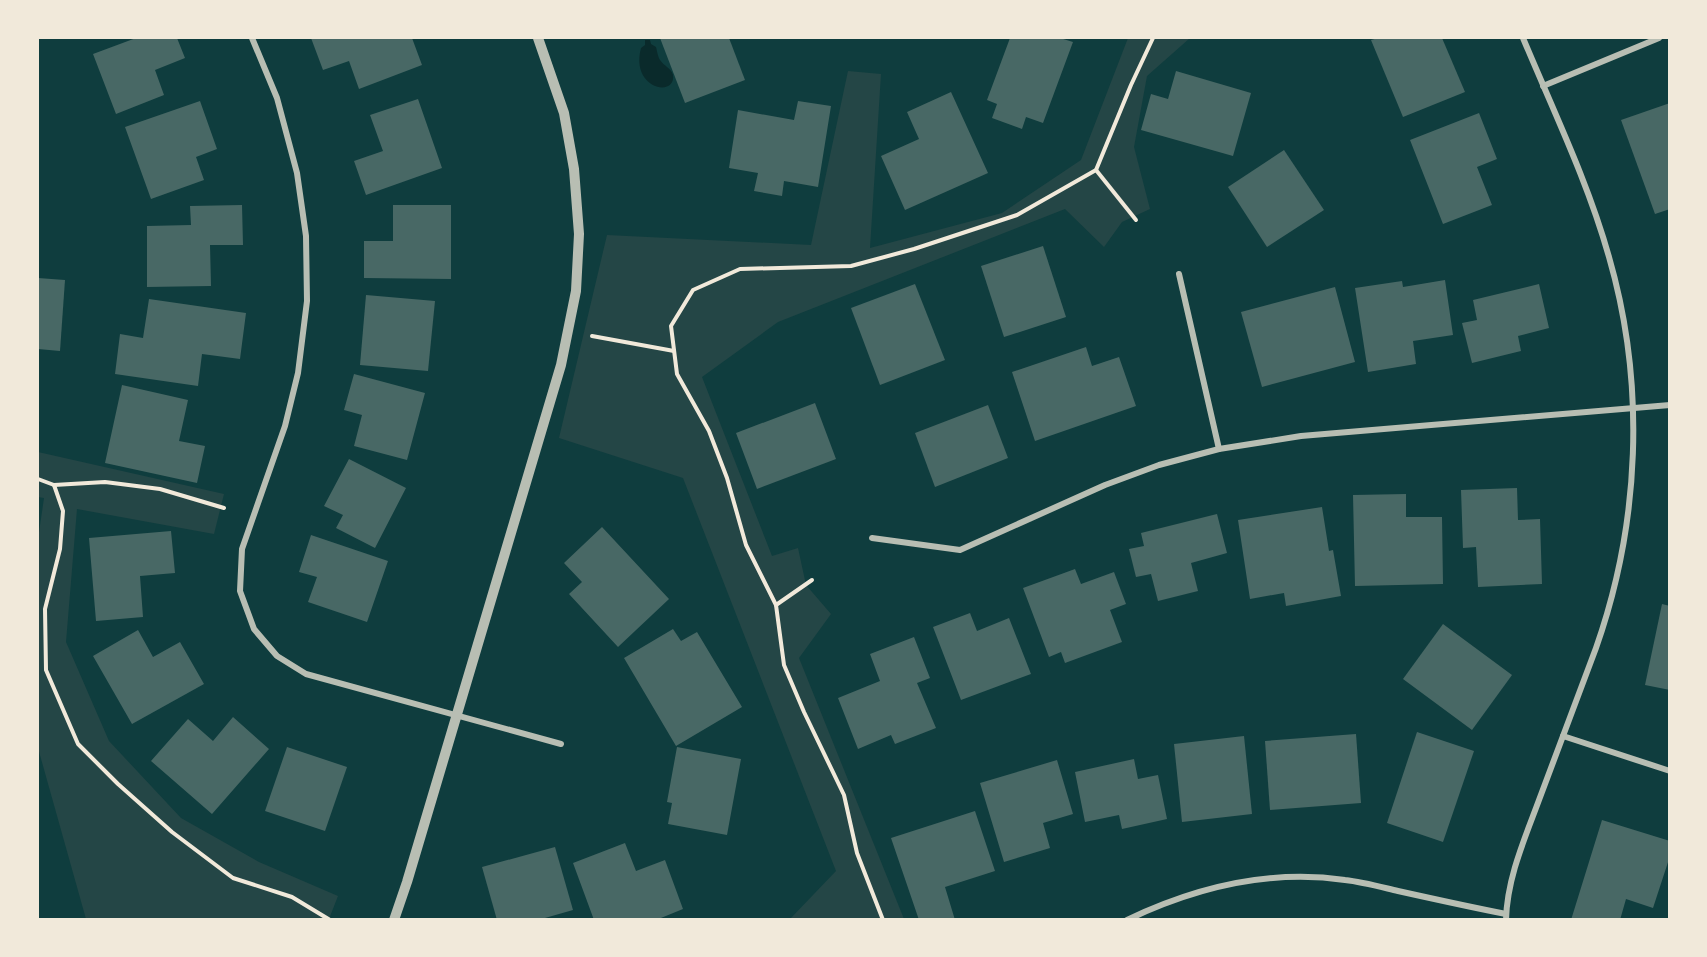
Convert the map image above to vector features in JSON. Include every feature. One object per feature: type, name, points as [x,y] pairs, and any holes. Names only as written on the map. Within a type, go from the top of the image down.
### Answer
[{"type":"street","points":[[252,38],[277,98],[297,173],[306,236],[307,301],[298,373],[285,426],[242,549],[240,591],[254,628],[277,656],[306,674],[561,744]]},
{"type":"street","points":[[394,920],[561,364],[576,291],[579,234],[574,169],[564,113],[538,38]]},
{"type":"street","points":[[1127,920],[1166,901],[1213,887],[1259,879],[1302,877],[1345,880],[1506,917],[1512,877],[1522,843],[1596,646],[1616,578],[1624,542],[1633,471],[1634,408],[1625,327],[1609,257],[1586,189],[1523,38]]},
{"type":"street","points":[[1543,86],[1659,38]]},
{"type":"street","points":[[1179,274],[1219,449]]},
{"type":"street","points":[[872,538],[960,550],[1105,485],[1160,465],[1219,449],[1301,436],[1670,405]]},
{"type":"street","points":[[1563,736],[1670,771]]},
{"type":"path","points":[[883,920],[857,853],[844,795],[804,712],[784,664],[776,605],[746,545],[727,478],[709,430],[676,374],[671,326],[693,290],[740,268],[851,266],[914,249],[1017,215],[1096,170],[1153,38]]},
{"type":"path","points":[[1096,170],[1136,220]]},
{"type":"path","points":[[592,336],[674,351]]},
{"type":"path","points":[[38,479],[54,485],[105,482],[160,489],[224,508]]},
{"type":"path","points":[[54,485],[63,511],[60,549],[45,609],[46,670],[78,744],[118,784],[172,832],[233,878],[292,897],[330,920]]},
{"type":"path","points":[[776,605],[812,580]]},
{"type":"shaded area","points":[[1128,38],[1190,38],[1147,76],[1134,147],[1150,209],[1122,222],[1104,247],[1065,209],[778,322],[702,377],[772,556],[798,548],[806,585],[831,614],[799,658],[904,919],[790,919],[836,871],[683,478],[559,438],[607,235],[811,245],[848,71],[881,74],[870,248],[1002,213],[1081,160]]},
{"type":"shaded area","points":[[645,40],[650,40],[651,44],[656,47],[660,60],[673,75],[672,82],[668,86],[654,86],[642,73],[639,62]]},
{"type":"shaded area","points":[[38,452],[224,494],[214,534],[77,509],[66,642],[109,741],[181,818],[259,862],[338,896],[329,919],[86,919],[38,748],[38,539],[44,498],[38,497]]},
{"type":"building","points":[[136,38],[177,38],[185,58],[155,70],[164,95],[116,114],[93,54]]},
{"type":"building","points":[[311,38],[412,38],[422,65],[359,89],[349,61],[323,70]]},
{"type":"building","points":[[660,38],[729,38],[745,80],[685,103]]},
{"type":"building","points":[[1010,38],[1060,38],[1073,42],[1043,123],[1026,117],[1022,129],[992,118],[997,104],[987,100]]},
{"type":"building","points":[[1378,38],[1442,38],[1465,92],[1403,117],[1371,40]]},
{"type":"building","points":[[1176,71],[1251,93],[1233,156],[1141,130],[1151,94],[1168,99]]},
{"type":"building","points":[[951,92],[988,173],[905,210],[881,156],[919,139],[907,112]]},
{"type":"building","points":[[418,99],[442,168],[366,195],[354,161],[383,151],[370,115]]},
{"type":"building","points":[[200,101],[217,149],[196,157],[204,180],[151,199],[125,127]]},
{"type":"building","points":[[798,101],[831,106],[818,187],[784,181],[782,196],[754,191],[758,173],[729,168],[738,110],[794,120]]},
{"type":"building","points":[[1670,103],[1670,209],[1655,214],[1621,120]]},
{"type":"building","points":[[1479,113],[1497,159],[1477,167],[1492,205],[1443,224],[1410,140]]},
{"type":"building","points":[[1284,150],[1324,210],[1267,247],[1228,187]]},
{"type":"building","points":[[242,205],[243,245],[210,245],[211,286],[147,287],[147,226],[191,225],[190,206]]},
{"type":"building","points":[[393,205],[451,205],[451,279],[364,278],[364,241],[393,241]]},
{"type":"building","points":[[1043,246],[1066,317],[1004,337],[981,266]]},
{"type":"building","points":[[38,278],[65,280],[60,351],[38,349]]},
{"type":"building","points":[[1445,280],[1453,335],[1413,341],[1416,364],[1368,372],[1355,288],[1402,281],[1403,287]]},
{"type":"building","points":[[915,284],[945,360],[880,385],[851,308]]},
{"type":"building","points":[[1539,284],[1549,328],[1518,336],[1521,351],[1472,363],[1462,323],[1477,320],[1473,300]]},
{"type":"building","points":[[1335,287],[1355,362],[1262,387],[1241,312]]},
{"type":"building","points":[[366,295],[435,301],[428,371],[360,365]]},
{"type":"building","points":[[149,299],[246,313],[240,359],[202,354],[198,386],[115,374],[120,334],[143,338]]},
{"type":"building","points":[[1086,347],[1092,366],[1119,357],[1136,406],[1035,441],[1012,372]]},
{"type":"building","points":[[354,374],[425,393],[407,460],[354,446],[362,415],[344,410]]},
{"type":"building","points":[[122,385],[188,400],[179,441],[205,446],[197,483],[105,463]]},
{"type":"building","points":[[815,403],[836,459],[757,489],[736,433]]},
{"type":"building","points":[[988,405],[1008,458],[935,487],[915,433]]},
{"type":"building","points":[[349,459],[406,488],[375,548],[336,528],[343,515],[324,506]]},
{"type":"building","points":[[1517,488],[1518,520],[1540,519],[1542,584],[1478,587],[1476,547],[1463,548],[1461,490]]},
{"type":"building","points":[[1406,494],[1406,517],[1442,517],[1443,584],[1355,586],[1353,495]]},
{"type":"building","points":[[1322,507],[1329,551],[1333,550],[1341,596],[1286,606],[1284,593],[1250,599],[1238,520]]},
{"type":"building","points":[[1217,514],[1227,553],[1191,563],[1198,591],[1158,601],[1151,574],[1136,577],[1129,549],[1144,546],[1141,533]]},
{"type":"building","points":[[602,527],[669,599],[618,647],[569,594],[582,582],[564,563]]},
{"type":"building","points":[[171,531],[175,573],[140,576],[143,617],[96,621],[89,538]]},
{"type":"building","points":[[311,535],[388,561],[367,622],[308,602],[317,577],[299,572]]},
{"type":"building","points":[[1075,569],[1081,584],[1114,572],[1126,604],[1110,610],[1122,642],[1065,663],[1061,652],[1049,657],[1023,588]]},
{"type":"building","points":[[1662,604],[1670,606],[1670,690],[1645,685]]},
{"type":"building","points":[[970,613],[977,631],[1009,618],[1031,674],[961,700],[933,627]]},
{"type":"building","points":[[1443,624],[1512,675],[1472,730],[1403,679]]},
{"type":"building","points":[[673,629],[681,641],[697,632],[742,707],[676,746],[624,658]]},
{"type":"building","points":[[138,630],[153,657],[180,642],[204,684],[132,724],[93,656]]},
{"type":"building","points":[[914,637],[930,678],[917,683],[936,728],[895,744],[891,735],[858,749],[838,698],[880,681],[870,654]]},
{"type":"building","points":[[233,717],[269,749],[212,814],[151,761],[188,719],[213,741]]},
{"type":"building","points":[[1417,732],[1474,751],[1443,842],[1387,823]]},
{"type":"building","points":[[1356,734],[1361,803],[1270,810],[1265,741]]},
{"type":"building","points":[[1244,736],[1252,814],[1182,822],[1174,744]]},
{"type":"building","points":[[287,747],[347,767],[325,831],[265,811]]},
{"type":"building","points":[[677,747],[741,759],[727,835],[668,824],[672,803],[667,802]]},
{"type":"building","points":[[1134,759],[1138,779],[1158,775],[1167,819],[1122,829],[1119,815],[1085,822],[1075,772]]},
{"type":"building","points":[[1057,760],[1073,814],[1043,823],[1050,848],[1004,862],[980,783]]},
{"type":"building","points":[[975,811],[995,871],[945,887],[955,920],[919,920],[891,838]]},
{"type":"building","points":[[1602,820],[1670,841],[1670,856],[1653,908],[1626,899],[1620,920],[1571,920]]},
{"type":"building","points":[[625,843],[636,871],[665,860],[683,909],[656,920],[594,920],[573,863]]},
{"type":"building","points":[[555,847],[573,910],[538,920],[497,920],[482,867]]}]
